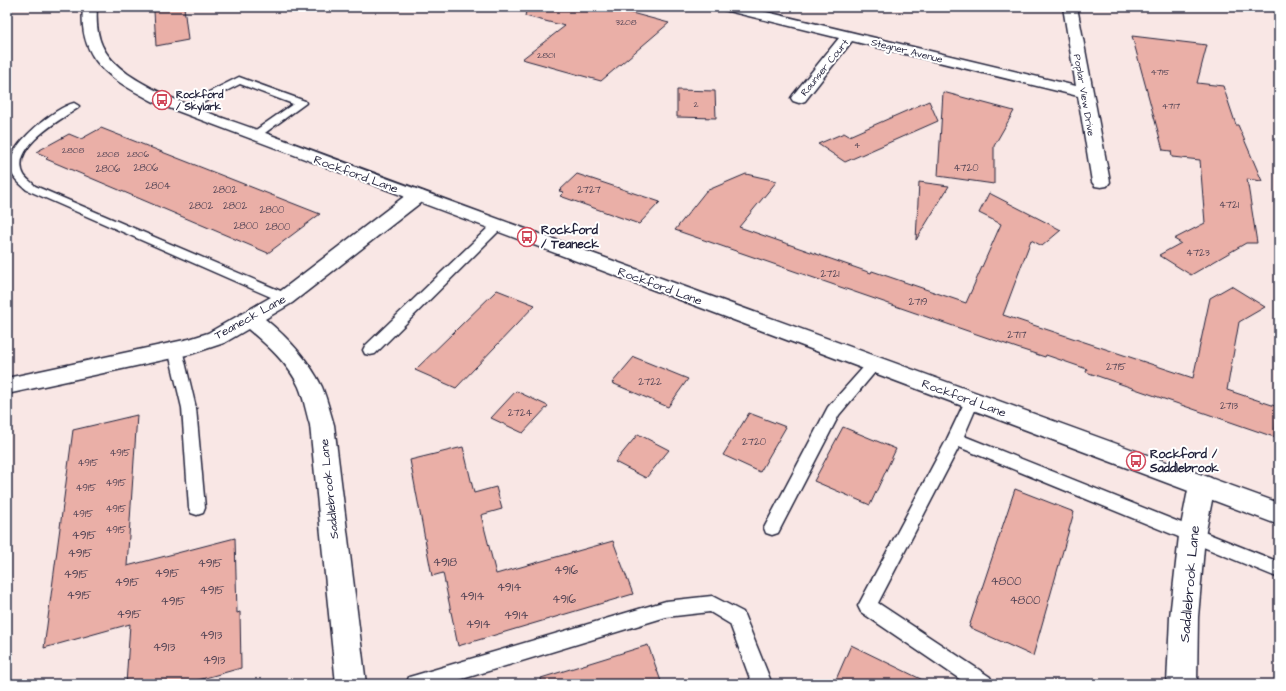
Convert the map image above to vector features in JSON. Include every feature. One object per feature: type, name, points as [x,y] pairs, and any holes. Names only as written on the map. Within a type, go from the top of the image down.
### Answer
[{"type":"street","name":"Rockford Lane","points":[[90,7],[88,25],[92,42],[104,62],[123,78],[162,100],[183,109],[1279,514]]},
{"type":"street","name":"Stegner Avenue","points":[[729,7],[1084,93]]},
{"type":"street","name":"Poplar View Drive","points":[[1070,7],[1084,93],[1101,182]]},
{"type":"street","name":"Raunser Court","points":[[799,98],[849,36]]},
{"type":"street","name":"Teaneck Lane","points":[[7,386],[175,349],[216,338],[285,298],[417,196]]},
{"type":"street","name":"Saddlebrook Lane","points":[[250,319],[274,338],[295,361],[310,387],[322,425],[351,684]]},
{"type":"street","name":"Saddlebrook Lane","points":[[1182,684],[1184,617],[1192,536],[1202,485]]},
{"type":"lane","points":[[183,109],[239,80],[300,104],[254,136]]},
{"type":"lane","points":[[74,106],[33,134],[21,146],[15,160],[18,175],[31,188],[285,298]]},
{"type":"lane","points":[[370,350],[497,226]]},
{"type":"lane","points":[[175,349],[189,408],[197,508]]},
{"type":"lane","points":[[772,528],[832,411],[874,365]]},
{"type":"lane","points":[[972,401],[955,439],[867,606],[983,684]]},
{"type":"lane","points":[[955,439],[1279,570]]},
{"type":"lane","points":[[416,684],[666,609],[712,604],[737,618],[762,684]]},
{"type":"building","points":[[155,7],[184,7],[188,40],[156,46]]},
{"type":"building","points":[[527,7],[609,7],[669,23],[601,81],[522,59],[565,26],[525,16]]},
{"type":"building","points":[[1132,36],[1207,45],[1197,83],[1223,86],[1236,125],[1238,125],[1262,181],[1247,179],[1257,243],[1246,243],[1191,275],[1159,255],[1181,243],[1174,239],[1205,223],[1200,160],[1172,157],[1171,151],[1163,150]]},
{"type":"building","points":[[677,90],[715,91],[716,118],[677,117]]},
{"type":"building","points":[[943,92],[1014,111],[994,146],[994,184],[938,176]]},
{"type":"building","points":[[929,101],[938,121],[845,162],[818,144],[844,133],[849,136]]},
{"type":"building","points":[[101,128],[320,214],[268,253],[46,159],[48,157],[36,152],[69,134],[81,139]]},
{"type":"building","points":[[577,174],[660,202],[639,224],[560,196],[564,192],[559,191]]},
{"type":"building","points":[[746,174],[777,181],[739,227],[871,273],[872,271],[966,303],[1001,224],[979,213],[989,193],[1061,230],[1042,246],[1031,240],[1003,315],[1193,378],[1210,298],[1231,286],[1265,307],[1239,322],[1227,390],[1278,407],[1274,437],[1086,372],[1087,369],[1046,355],[1045,357],[1017,348],[675,230],[706,191]]},
{"type":"building","points":[[919,182],[949,186],[916,240]]},
{"type":"building","points":[[497,290],[535,305],[456,388],[415,370]]},
{"type":"building","points":[[634,357],[688,379],[668,407],[612,383]]},
{"type":"building","points":[[516,391],[548,406],[523,433],[491,418]]},
{"type":"building","points":[[749,413],[786,427],[760,472],[723,455]]},
{"type":"building","points":[[137,415],[127,566],[235,538],[237,613],[240,612],[241,668],[184,684],[126,684],[130,624],[44,648],[73,430]]},
{"type":"building","points":[[843,427],[896,449],[870,505],[814,481]]},
{"type":"building","points":[[638,434],[669,450],[646,478],[615,462]]},
{"type":"building","points":[[463,447],[474,493],[496,487],[502,509],[481,515],[496,574],[613,541],[633,594],[458,646],[443,573],[432,576],[410,460]]},
{"type":"building","points":[[1015,489],[1074,512],[1033,656],[969,627]]},
{"type":"building","points":[[648,645],[662,684],[542,684],[541,678]]},
{"type":"building","points":[[851,645],[931,684],[834,684]]},
{"type":"place","name":"Rockford / Skylark","points":[[162,100]]},
{"type":"place","name":"Rockford / Teaneck","points":[[527,237]]},
{"type":"place","name":"Rockford / Saddlebrook","points":[[1136,461]]}]
